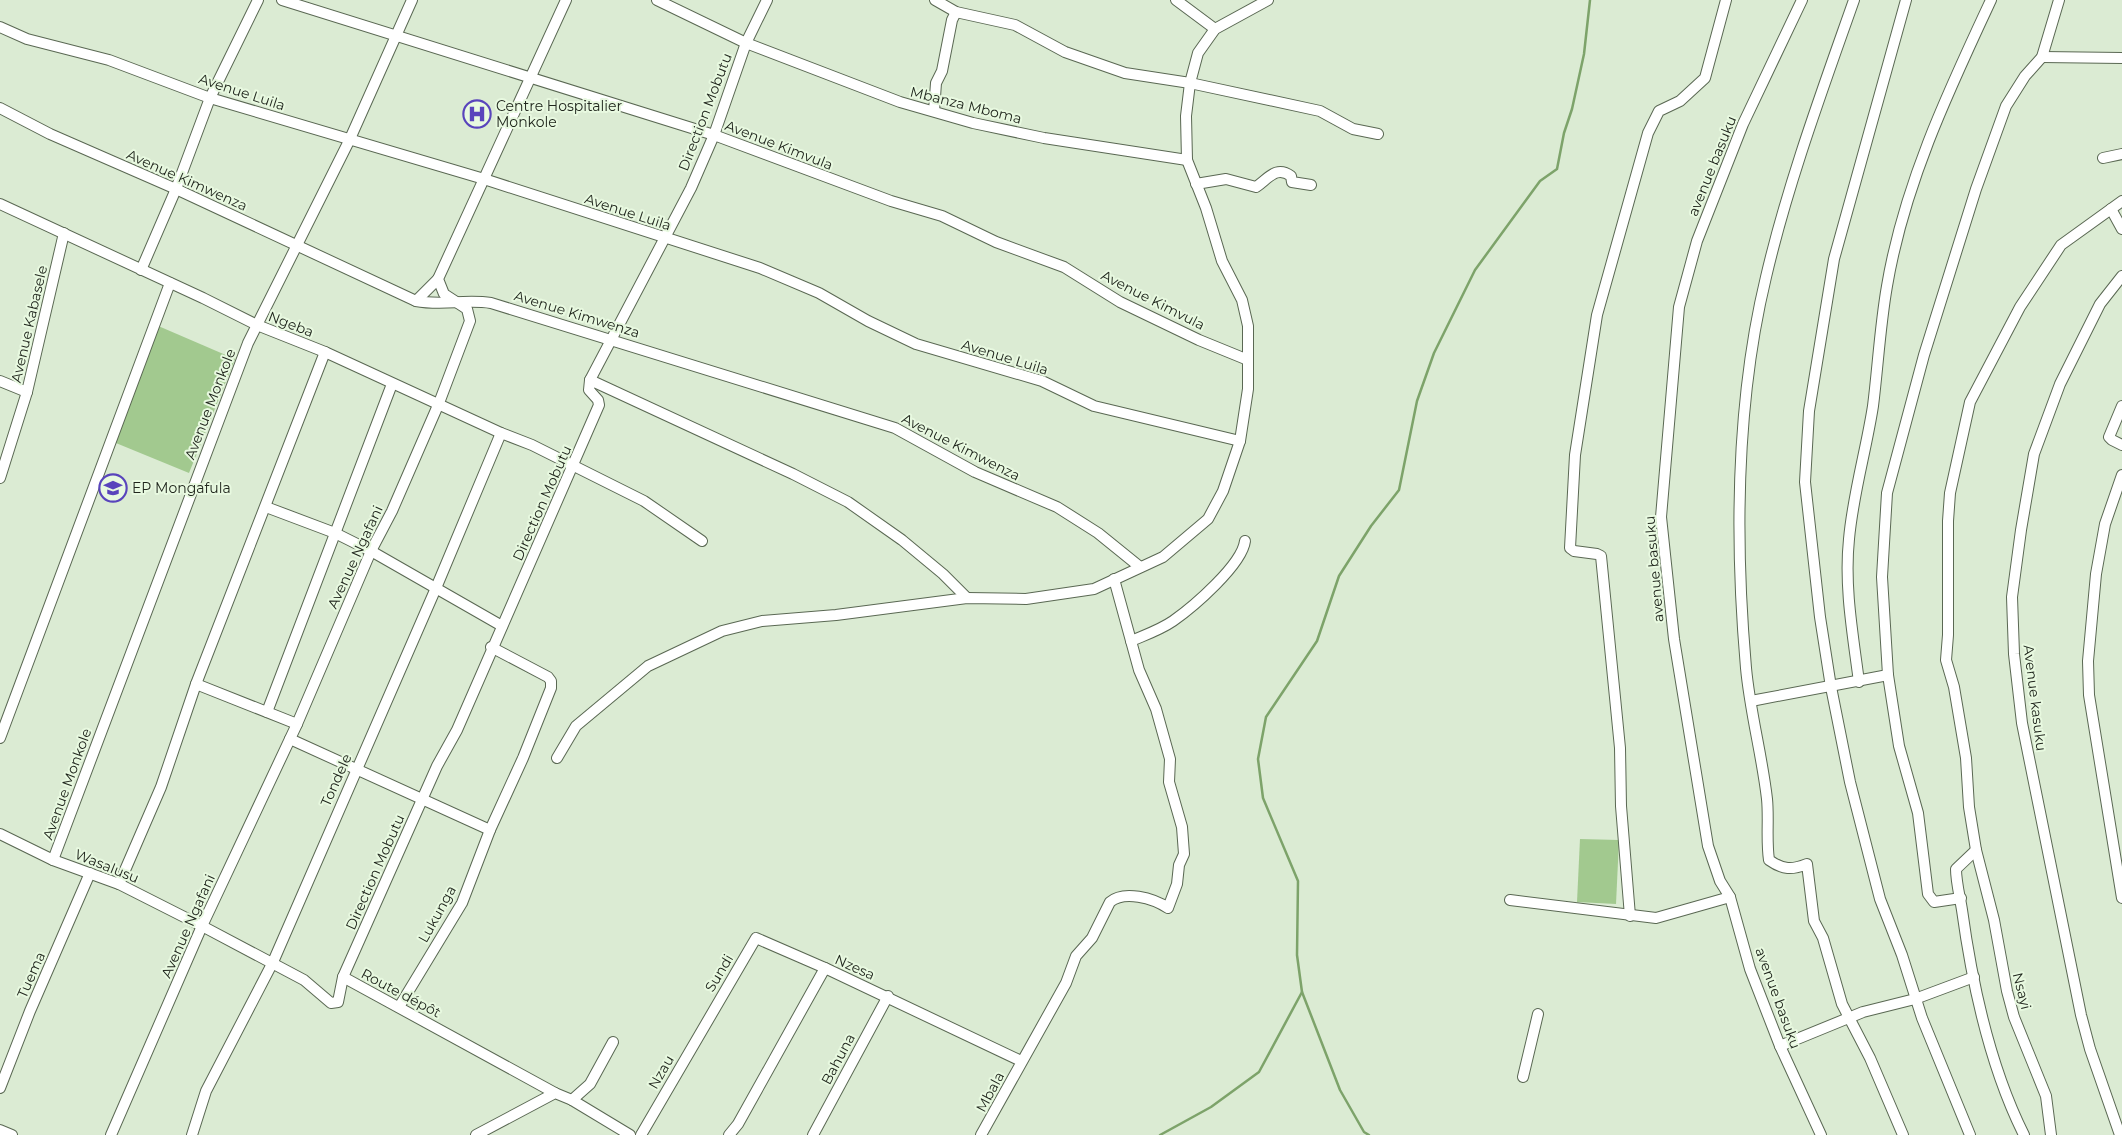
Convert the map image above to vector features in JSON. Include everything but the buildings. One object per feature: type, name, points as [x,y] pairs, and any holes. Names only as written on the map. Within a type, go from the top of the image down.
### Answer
[{"type":"street","points":[[141,270],[176,190],[210,98],[258,0]]},
{"type":"street","name":"Avenue Kimvula","points":[[282,0],[714,135],[891,201],[942,216],[996,242],[1064,267],[1120,302],[1199,340],[1248,360]]},
{"type":"street","name":"Avenue Monkole","points":[[53,860],[193,486],[257,325],[298,247],[349,141],[412,0]]},
{"type":"street","points":[[416,301],[438,279],[566,0]]},
{"type":"street","name":"Mbanza Mboma","points":[[657,0],[746,43],[900,102],[973,123],[1044,138],[1187,160]]},
{"type":"street","name":"Direction Mobutu","points":[[342,977],[437,766],[457,730],[599,405],[598,400],[590,394],[590,380],[691,188],[714,135],[746,43],[767,0]]},
{"type":"street","points":[[935,0],[956,12],[1015,25],[1064,52],[1125,73],[1190,83],[1320,111],[1353,128],[1378,134]]},
{"type":"street","points":[[1176,0],[1215,29]]},
{"type":"street","points":[[557,758],[576,726],[648,666],[722,631],[762,622],[836,615],[967,598],[1026,599],[1094,589],[1163,556],[1208,519],[1224,491],[1240,441],[1247,395],[1248,326],[1242,300],[1222,261],[1206,208],[1187,160],[1186,116],[1190,83],[1198,52],[1215,29],[1268,0]]},
{"type":"street","points":[[1630,916],[1621,806],[1620,748],[1601,556],[1572,551],[1570,548],[1575,455],[1598,315],[1648,133],[1659,111],[1680,101],[1705,78],[1726,0]]},
{"type":"street","name":"avenue basuku","points":[[1802,0],[1743,124],[1697,241],[1679,307],[1662,517],[1674,639],[1705,833],[1720,881],[1730,897],[1750,969],[1780,1046],[1821,1135]]},
{"type":"street","points":[[1854,0],[1788,198],[1765,278],[1754,343],[1744,425],[1738,528],[1746,669],[1768,801],[1770,860],[1785,869],[1798,868],[1807,864],[1814,921],[1824,938],[1842,1004],[1878,1074],[1904,1135]]},
{"type":"street","points":[[1906,0],[1834,259],[1809,411],[1805,482],[1831,687],[1850,782],[1880,899],[1902,955],[1915,998],[1970,1135]]},
{"type":"street","points":[[1859,682],[1848,598],[1849,541],[1858,478],[1872,407],[1887,285],[1906,205],[1928,138],[1991,0]]},
{"type":"street","points":[[1961,898],[1934,902],[1928,894],[1918,813],[1899,746],[1888,675],[1882,577],[1887,493],[1924,355],[1998,128],[2006,106],[2020,83],[2042,57],[2059,0]]},
{"type":"street","points":[[934,111],[936,83],[942,71],[952,20],[956,12]]},
{"type":"street","name":"Avenue Luila","points":[[0,28],[27,39],[108,60],[210,98],[349,141],[484,179],[768,272],[819,293],[868,321],[916,344],[1042,381],[1094,406],[1240,441]]},
{"type":"street","points":[[2042,57],[2122,58]]},
{"type":"street","name":"Avenue Kimwenza","points":[[0,108],[50,134],[416,301],[434,304],[456,301],[491,303],[611,338],[895,428],[975,472],[1057,507],[1098,533],[1140,567]]},
{"type":"street","points":[[2103,158],[2122,154]]},
{"type":"street","points":[[1196,184],[1226,179],[1256,187],[1276,171],[1285,171],[1292,176],[1292,182],[1311,185]]},
{"type":"street","name":"Nsayi","points":[[2051,1135],[2046,1096],[2014,1016],[2007,991],[1994,920],[1976,850],[1969,807],[1966,758],[1954,687],[1946,660],[1950,493],[1970,402],[2020,307],[2061,245],[2122,201]]},
{"type":"street","name":"Ngeba","points":[[0,204],[257,325],[325,352],[573,466],[644,501],[702,541]]},
{"type":"street","points":[[2111,209],[2122,229]]},
{"type":"street","name":"Avenue Kabasele","points":[[0,478],[27,392],[64,233]]},
{"type":"street","name":"Avenue kasuku","points":[[2120,1135],[2090,1049],[2081,1014],[2036,798],[2022,723],[2014,654],[2012,597],[2034,454],[2060,384],[2101,302],[2122,276]]},
{"type":"street","name":"Avenue Ngafani","points":[[111,1135],[202,926],[297,724],[371,551],[392,512],[439,403],[469,326],[467,309],[444,294],[438,279]]},
{"type":"street","points":[[0,738],[170,283]]},
{"type":"street","points":[[119,884],[161,787],[196,684],[325,352]]},
{"type":"street","points":[[590,380],[793,474],[848,502],[902,540],[943,574],[967,598]]},
{"type":"street","points":[[0,381],[27,392]]},
{"type":"street","points":[[267,712],[392,384]]},
{"type":"street","points":[[2122,406],[2109,437],[2122,444]]},
{"type":"street","name":"Tondele","points":[[192,1135],[206,1091],[273,962],[436,588],[501,433]]},
{"type":"street","points":[[2122,475],[2105,524],[2088,661],[2088,695],[2122,898]]},
{"type":"street","points":[[266,507],[335,534],[371,551],[502,626]]},
{"type":"street","points":[[1114,579],[1130,641],[1160,629],[1191,606],[1227,571],[1242,552],[1245,541]]},
{"type":"street","name":"Mbala","points":[[981,1135],[1001,1103],[1021,1061],[1066,983],[1076,956],[1092,938],[1110,902],[1115,898],[1127,896],[1156,902],[1168,908],[1177,884],[1179,865],[1184,849],[1182,827],[1169,779],[1170,759],[1156,709],[1139,670],[1130,641]]},
{"type":"street","name":"Lukunga","points":[[399,1007],[462,902],[490,830],[526,750],[551,688],[551,681],[548,677],[492,648]]},
{"type":"street","points":[[1751,701],[1888,675]]},
{"type":"street","points":[[196,684],[297,724]]},
{"type":"street","points":[[290,739],[490,830]]},
{"type":"street","name":"Wasalusu","points":[[0,834],[53,860],[119,884],[202,926]]},
{"type":"street","points":[[1976,850],[1956,869],[1974,977],[2002,1082],[2024,1135]]},
{"type":"street","name":"Tuema","points":[[0,1088],[30,1011],[90,873]]},
{"type":"street","points":[[1510,900],[1656,918],[1730,897]]},
{"type":"street","name":"Route dépôt","points":[[202,926],[304,980],[331,1003],[338,1002],[342,977],[555,1093]]},
{"type":"street","name":"Sundi","points":[[706,1023],[756,938],[824,968]]},
{"type":"street","name":"Nzesa","points":[[729,1135],[738,1124],[824,968],[888,996],[1021,1061]]},
{"type":"street","points":[[1780,1046],[1868,1010],[1915,998],[1974,977]]},
{"type":"street","name":"Bahuna","points":[[813,1135],[888,996]]},
{"type":"street","points":[[1523,1077],[1538,1014]]},
{"type":"street","name":"Nzau","points":[[641,1135],[706,1023]]},
{"type":"street","points":[[572,1100],[590,1084],[613,1042]]},
{"type":"street","points":[[476,1135],[555,1093],[572,1100],[630,1135]]},
{"type":"street","points":[[0,1130],[12,1135]]},
{"type":"green space","points":[[156,325],[235,359],[189,473],[111,441]]},
{"type":"green space","points":[[1580,839],[1619,840],[1616,904],[1577,902]]},
{"type":"waterway","points":[[1160,1135],[1211,1107],[1259,1072],[1302,992],[1297,955],[1298,881],[1263,798],[1258,759],[1266,717],[1317,641],[1339,576],[1371,526],[1399,490],[1417,401],[1434,353],[1475,270],[1540,181],[1557,169],[1584,54],[1590,0]]},
{"type":"waterway","points":[[1302,992],[1340,1090],[1364,1132],[1369,1135]]},
{"type":"place","name":"Centre Hospitalier Monkole","points":[[477,114]]},
{"type":"place","name":"EP Mongafula","points":[[113,488]]}]
